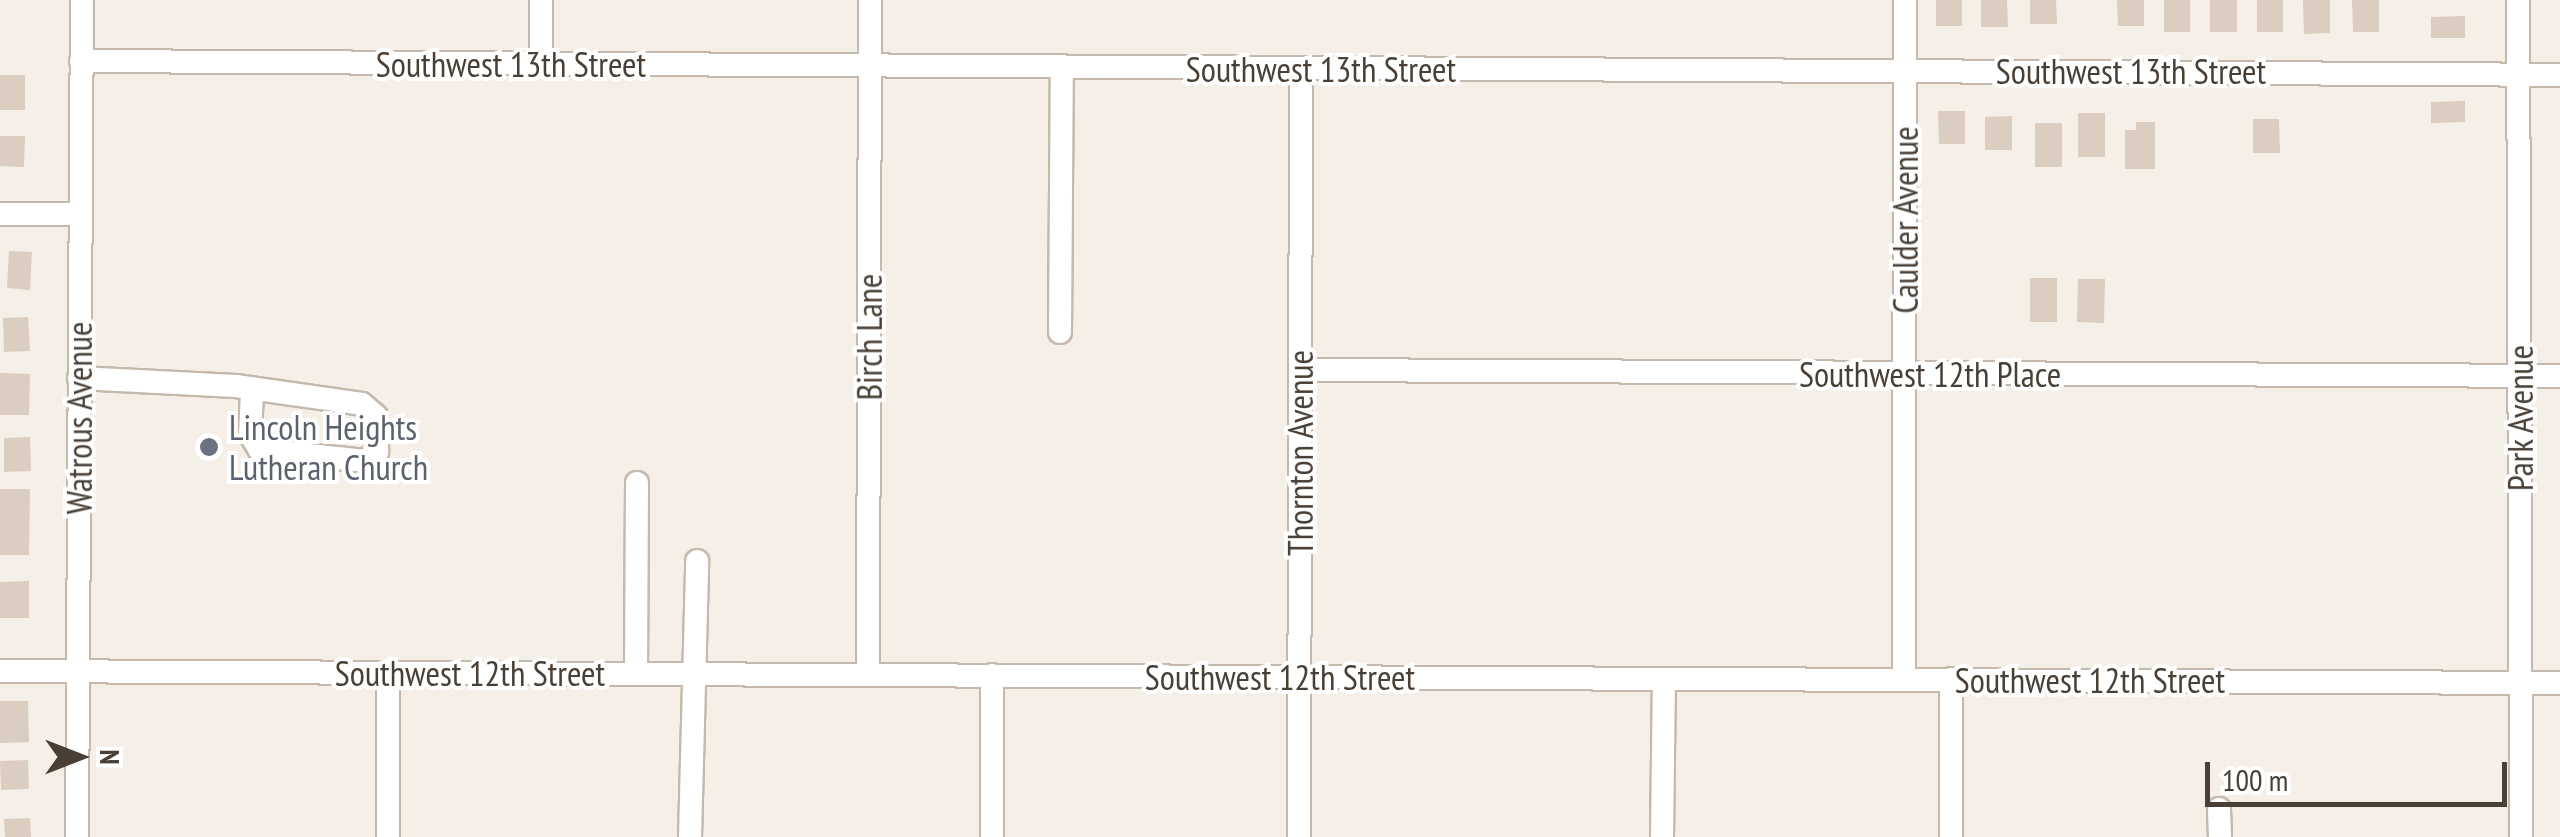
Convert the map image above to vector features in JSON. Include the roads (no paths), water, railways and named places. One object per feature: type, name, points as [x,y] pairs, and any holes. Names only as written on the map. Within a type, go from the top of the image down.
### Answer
[{"type":"street","name":"Watrous Avenue","points":[[77,837],[82,0]]},
{"type":"street","points":[[541,0],[541,64]]},
{"type":"street","name":"Birch Lane","points":[[868,674],[870,0]]},
{"type":"street","name":"Caulder Avenue","points":[[1904,679],[1905,0]]},
{"type":"street","name":"Park Avenue","points":[[2518,0],[2521,837]]},
{"type":"street","name":"Southwest 13th Street","points":[[82,62],[2560,75]]},
{"type":"street","points":[[1060,332],[1062,68]]},
{"type":"street","name":"Thornton Avenue","points":[[1299,837],[1301,69]]},
{"type":"street","points":[[0,214],[80,214]]},
{"type":"street","name":"Southwest 12th Place","points":[[1300,370],[2560,376]]},
{"type":"street","points":[[80,378],[236,386],[252,393],[371,408],[376,452],[366,461],[260,450],[250,434],[252,393]]},
{"type":"street","points":[[636,674],[637,482]]},
{"type":"street","points":[[690,837],[690,674],[697,561]]},
{"type":"street","name":"Southwest 12th Street","points":[[0,671],[2560,683]]},
{"type":"street","points":[[388,672],[388,837]]},
{"type":"street","points":[[992,675],[992,837]]},
{"type":"street","points":[[1662,837],[1664,679]]},
{"type":"street","points":[[1951,679],[1951,837]]},
{"type":"street","points":[[2220,809],[2220,837]]},
{"type":"place","name":"Lincoln Heights Lutheran Church","points":[[209,447]]}]
